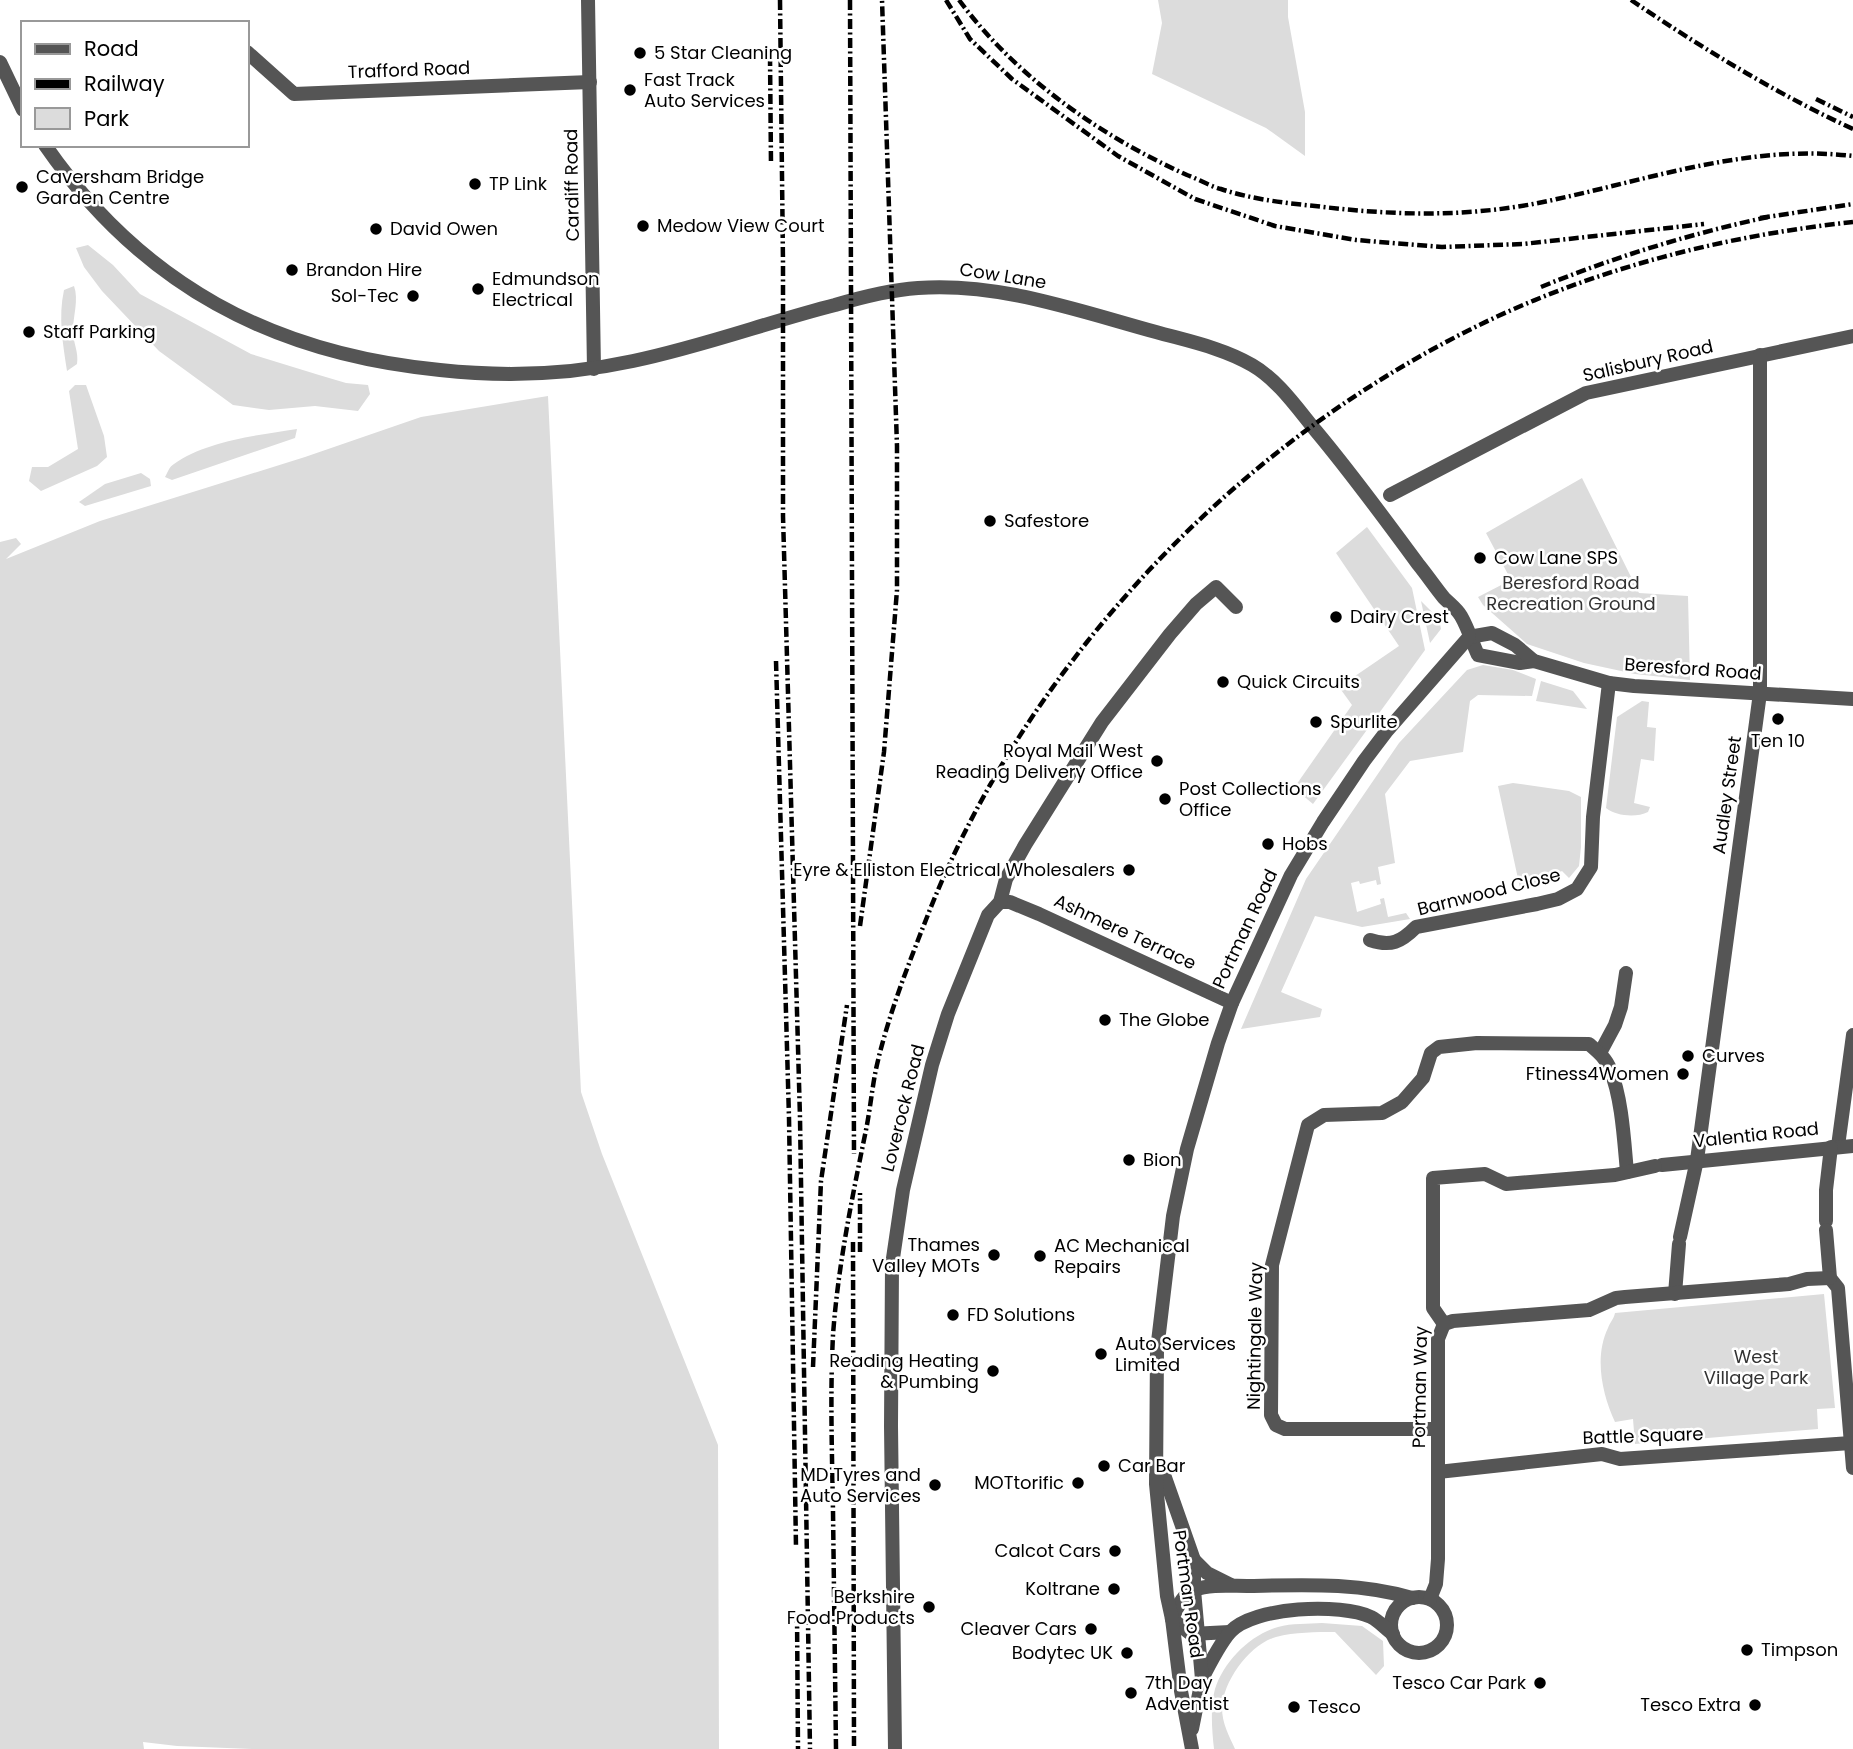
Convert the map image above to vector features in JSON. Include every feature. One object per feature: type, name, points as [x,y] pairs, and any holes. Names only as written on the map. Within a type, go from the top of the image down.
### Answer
[{"type":"street","name":"Cardiff Road","points":[[588,0],[594,369]]},
{"type":"street","name":"Trafford Road","points":[[248,52],[294,94],[590,82]]},
{"type":"street","points":[[0,62],[21,106]]},
{"type":"street","name":"Cow Lane","points":[[46,147],[74,185],[134,247],[216,304],[249,322],[309,345],[398,366],[492,374],[545,374],[594,369],[658,355],[877,294],[935,287],[1007,293],[1216,349],[1254,366],[1296,407],[1463,618],[1469,637]]},
{"type":"street","name":"Salisbury Road","points":[[1390,495],[1586,393],[1853,336]]},
{"type":"street","name":"Audley Street","points":[[1675,1294],[1679,1240],[1697,1160],[1760,693],[1760,355]]},
{"type":"street","name":"Loverock Road","points":[[895,1749],[891,1426],[894,1243],[905,1178],[932,1065],[948,1014],[988,915],[1000,901],[1012,867],[1080,755],[1163,642],[1196,604],[1216,587],[1236,607]]},
{"type":"street","name":"Beresford Road","points":[[1534,661],[1520,663],[1478,654],[1469,637],[1492,634],[1515,645],[1534,661],[1609,683],[1853,699]]},
{"type":"street","name":"Portman Road","points":[[1191,1743],[1167,1596],[1158,1516],[1157,1455],[1157,1350],[1173,1216],[1187,1149],[1232,1003],[1286,884],[1342,792],[1386,732],[1469,637]]},
{"type":"street","name":"Barnwood Close","points":[[1370,940],[1384,944],[1404,939],[1416,927],[1548,901],[1577,889],[1591,867],[1593,817],[1609,683]]},
{"type":"street","name":"Ashmere Terrace","points":[[1000,901],[1010,902],[1039,914],[1232,1003]]},
{"type":"street","points":[[1626,973],[1621,1007],[1600,1053],[1610,1068],[1615,1089],[1628,1172]]},
{"type":"street","points":[[1853,1035],[1826,1190],[1830,1278],[1838,1288],[1848,1357],[1853,1468]]},
{"type":"street","name":"Nightingale Way","points":[[1437,1429],[1285,1429],[1276,1425],[1270,1415],[1272,1265],[1308,1125],[1324,1115],[1382,1113],[1402,1102],[1423,1078],[1431,1053],[1439,1047],[1477,1043],[1589,1044],[1600,1053]]},
{"type":"street","name":"Valentia Road","points":[[1433,1178],[1485,1174],[1506,1184],[1628,1172],[1697,1160],[1853,1146]]},
{"type":"street","name":"Portman Way","points":[[1430,1599],[1436,1584],[1438,1559],[1438,1339],[1444,1324],[1433,1308],[1433,1178]]},
{"type":"street","points":[[1444,1324],[1589,1310],[1616,1298],[1789,1284],[1807,1279],[1830,1278]]},
{"type":"street","name":"Battle Square","points":[[1438,1472],[1602,1454],[1619,1459],[1850,1443]]},
{"type":"street","name":"Portman Road","points":[[1157,1455],[1194,1560],[1202,1679],[1191,1743]]},
{"type":"street","points":[[1194,1560],[1207,1573],[1233,1585]]},
{"type":"street","points":[[1233,1585],[1348,1585],[1430,1599],[1443,1610],[1447,1622],[1446,1634],[1438,1646],[1424,1653],[1415,1653],[1401,1646],[1393,1634],[1371,1617],[1344,1612],[1301,1609],[1275,1611],[1257,1617],[1230,1632],[1200,1635],[1191,1634],[1172,1619],[1183,1598],[1194,1590],[1233,1585]]},
{"type":"street","points":[[1393,1634],[1393,1616],[1397,1608],[1412,1598]]},
{"type":"street","points":[[1202,1679],[1230,1632]]},
{"type":"green space","points":[[1158,0],[1288,0],[1288,17],[1305,112],[1305,156],[1266,128],[1152,74],[1162,23]]},
{"type":"green space","points":[[88,245],[113,265],[140,294],[251,354],[346,383],[368,385],[370,394],[358,411],[315,406],[269,410],[233,405],[159,351],[102,291],[84,267],[76,248]]},
{"type":"green space","points":[[74,286],[76,302],[73,331],[77,364],[67,371],[61,310],[64,290]]},
{"type":"green space","points":[[75,385],[86,385],[104,436],[107,457],[97,466],[41,491],[29,481],[32,467],[48,467],[78,449],[69,391]]},
{"type":"green space","points":[[548,396],[581,1092],[602,1154],[718,1445],[719,1749],[252,1749],[143,1742],[144,1749],[0,1749],[0,542],[16,538],[21,544],[6,559],[100,521],[305,457],[421,417]]},
{"type":"green space","points":[[297,429],[295,438],[172,480],[165,477],[172,465],[217,444]]},
{"type":"green space","points":[[141,473],[150,479],[151,486],[85,506],[79,502],[105,484]]},
{"type":"green space","name":"Beresford Road Recreation Ground","points":[[1582,478],[1639,593],[1688,596],[1690,680],[1635,674],[1584,663],[1527,644],[1483,605],[1478,597],[1511,580],[1486,533]]},
{"type":"green space","points":[[1367,527],[1412,588],[1425,650],[1313,804],[1294,788],[1352,705],[1339,687],[1399,646],[1336,553]]},
{"type":"green space","points":[[1421,601],[1439,619],[1441,629],[1430,643]]},
{"type":"green space","points":[[1483,665],[1513,670],[1536,679],[1532,696],[1478,695],[1470,701],[1463,752],[1410,761],[1385,794],[1395,863],[1378,867],[1381,884],[1377,885],[1376,880],[1351,883],[1357,912],[1381,904],[1380,899],[1384,898],[1388,917],[1406,913],[1410,919],[1362,927],[1315,916],[1281,992],[1322,1009],[1320,1017],[1241,1029],[1306,879],[1399,743],[1467,670]]},
{"type":"green space","points":[[1541,681],[1573,691],[1587,709],[1536,701]]},
{"type":"green space","points":[[1642,701],[1649,702],[1647,727],[1656,728],[1654,761],[1641,759],[1634,803],[1650,807],[1648,812],[1643,814],[1621,814],[1606,808],[1617,717]]},
{"type":"green space","points":[[1513,783],[1569,791],[1581,797],[1579,866],[1569,878],[1562,871],[1538,884],[1520,888],[1498,786]]},
{"type":"green space","name":"West Village Park","points":[[1824,1294],[1835,1408],[1817,1409],[1818,1429],[1635,1444],[1633,1419],[1615,1422],[1603,1388],[1601,1351],[1615,1313]]},
{"type":"green space","points":[[1322,1623],[1362,1626],[1383,1641],[1384,1666],[1376,1675],[1335,1632],[1291,1634],[1266,1641],[1248,1655],[1227,1686],[1222,1708],[1223,1719],[1235,1749],[1214,1749],[1213,1696],[1219,1679],[1239,1650],[1258,1636],[1278,1627]]},
{"type":"railway","points":[[780,0],[783,516],[800,1118],[810,1749]]},
{"type":"railway","points":[[850,0],[854,1154]]},
{"type":"railway","points":[[860,926],[884,752],[897,590],[897,446],[882,0]]},
{"type":"railway","points":[[946,0],[970,39],[1012,79],[1118,156],[1195,199],[1275,226],[1356,240],[1442,247],[1523,244],[1704,224]]},
{"type":"railway","points":[[959,0],[1006,54],[1033,79],[1092,123],[1187,175],[1217,188],[1268,200],[1376,212],[1496,210],[1740,159],[1777,155],[1853,156]]},
{"type":"railway","points":[[1631,0],[1739,69],[1853,129]]},
{"type":"railway","points":[[770,56],[771,164]]},
{"type":"railway","points":[[1816,99],[1853,117]]},
{"type":"railway","points":[[1760,218],[1853,204]]},
{"type":"railway","points":[[1541,287],[1653,247],[1768,217]]},
{"type":"railway","points":[[836,1749],[832,1357],[838,1283],[851,1207],[876,1069],[900,989],[929,912],[969,823],[1018,738],[1075,658],[1139,582],[1209,511],[1284,447],[1364,390],[1448,341],[1496,317],[1594,278],[1696,249],[1853,222]]},
{"type":"railway","points":[[776,661],[789,1118],[796,1547]]},
{"type":"railway","points":[[813,1367],[821,1181],[847,1005]]},
{"type":"railway","points":[[860,1193],[860,1252]]},
{"type":"railway","points":[[853,1242],[854,1749]]},
{"type":"railway","points":[[797,1613],[798,1749]]},
{"type":"place","name":"5 Star Cleaning","points":[[640,53]]},
{"type":"place","name":"Fast Track Auto Services","points":[[630,90]]},
{"type":"place","name":"TP Link","points":[[475,184]]},
{"type":"place","name":"Caversham Bridge Garden Centre","points":[[22,187]]},
{"type":"place","name":"Medow View Court","points":[[643,226]]},
{"type":"place","name":"David Owen","points":[[376,229]]},
{"type":"place","name":"Brandon Hire","points":[[292,270]]},
{"type":"place","name":"Edmundson Electrical","points":[[478,289]]},
{"type":"place","name":"Sol-Tec","points":[[413,296]]},
{"type":"place","name":"Staff Parking","points":[[29,332]]},
{"type":"place","name":"Safestore","points":[[990,521]]},
{"type":"place","name":"Cow Lane SPS","points":[[1480,558]]},
{"type":"place","name":"Dairy Crest","points":[[1336,617]]},
{"type":"place","name":"Quick Circuits","points":[[1223,682]]},
{"type":"place","name":"Ten 10","points":[[1778,719]]},
{"type":"place","name":"Spurlite","points":[[1316,722]]},
{"type":"place","name":"Royal Mail West Reading Delivery Office","points":[[1157,761]]},
{"type":"place","name":"Post Collections Office","points":[[1165,799]]},
{"type":"place","name":"Hobs","points":[[1268,844]]},
{"type":"place","name":"Eyre & Elliston Electrical Wholesalers","points":[[1129,870]]},
{"type":"place","name":"The Globe","points":[[1105,1020]]},
{"type":"place","name":"Curves","points":[[1688,1056]]},
{"type":"place","name":"Ftiness4Women","points":[[1683,1074]]},
{"type":"place","name":"Bion","points":[[1129,1160]]},
{"type":"place","name":"Thames Valley MOTs","points":[[994,1255]]},
{"type":"place","name":"AC Mechanical Repairs","points":[[1040,1256]]},
{"type":"place","name":"FD Solutions","points":[[953,1315]]},
{"type":"place","name":"Auto Services Limited","points":[[1101,1354]]},
{"type":"place","name":"Reading Heating & Pumbing","points":[[993,1371]]},
{"type":"place","name":"Car Bar","points":[[1104,1466]]},
{"type":"place","name":"MOTtorific","points":[[1078,1483]]},
{"type":"place","name":"MD Tyres and Auto Services","points":[[935,1485]]},
{"type":"place","name":"Calcot Cars","points":[[1115,1551]]},
{"type":"place","name":"Koltrane","points":[[1114,1589]]},
{"type":"place","name":"Berkshire Food Products","points":[[929,1607]]},
{"type":"place","name":"Cleaver Cars","points":[[1091,1629]]},
{"type":"place","name":"Timpson","points":[[1747,1650]]},
{"type":"place","name":"Bodytec UK","points":[[1127,1653]]},
{"type":"place","name":"Tesco Car Park","points":[[1540,1683]]},
{"type":"place","name":"7th Day Adventist","points":[[1131,1693]]},
{"type":"place","name":"Tesco Extra","points":[[1755,1705]]},
{"type":"place","name":"Tesco","points":[[1294,1707]]}]
